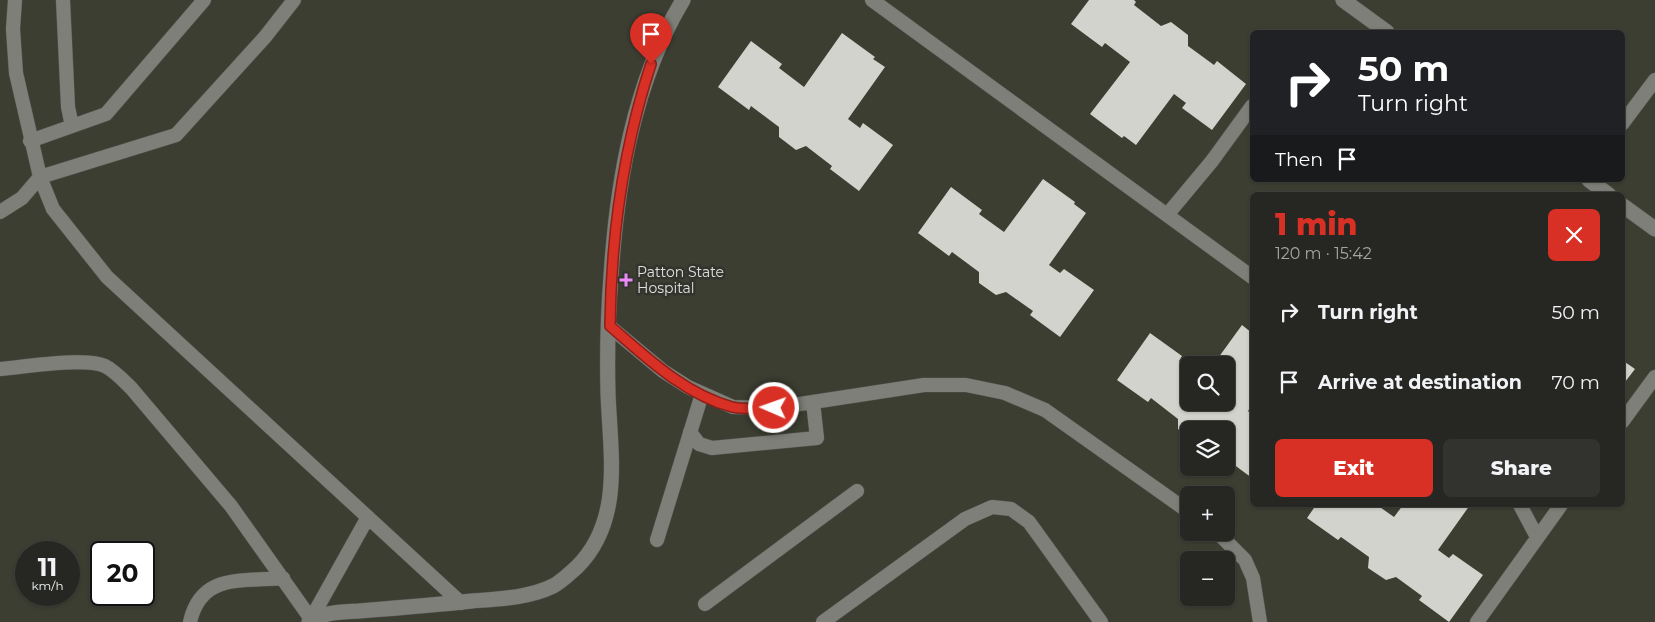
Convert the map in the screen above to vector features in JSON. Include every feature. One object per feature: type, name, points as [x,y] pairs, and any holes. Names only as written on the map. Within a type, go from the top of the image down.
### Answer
[{"type":"street","points":[[310,621],[336,613],[529,594],[554,586],[578,566],[598,539],[609,510],[612,477],[608,391],[610,276],[619,196],[641,95],[656,49],[683,0]]},
{"type":"street","points":[[1343,0],[1384,30]]},
{"type":"street","points":[[1592,182],[1605,192]]},
{"type":"street","points":[[1625,207],[1655,229]]},
{"type":"lane","points":[[15,0],[12,29],[16,73],[30,141],[40,177],[53,209],[107,277],[461,602]]},
{"type":"lane","points":[[63,0],[68,107],[72,126]]},
{"type":"lane","points":[[30,141],[106,114],[204,0]]},
{"type":"lane","points":[[0,212],[22,198],[40,177],[176,135],[265,37],[294,0]]},
{"type":"lane","points":[[872,0],[1250,276]]},
{"type":"lane","points":[[1625,120],[1655,80]]},
{"type":"lane","points":[[1167,215],[1212,161],[1250,109]]},
{"type":"lane","points":[[610,326],[663,370],[688,387],[733,407],[774,408],[924,385],[966,385],[1005,393],[1045,410],[1180,506]]},
{"type":"lane","points":[[0,369],[89,362],[105,366],[116,374],[132,389],[231,506],[283,578],[310,621],[368,516]]},
{"type":"lane","points":[[1625,418],[1655,377]]},
{"type":"lane","points":[[656,540],[702,394]]},
{"type":"lane","points":[[690,432],[699,444],[712,448],[817,438],[813,402]]},
{"type":"lane","points":[[704,604],[856,491]]},
{"type":"lane","points":[[823,622],[965,519],[992,507],[1011,509],[1029,522],[1101,622]]},
{"type":"lane","points":[[1521,507],[1537,538]]},
{"type":"lane","points":[[1477,622],[1560,507]]},
{"type":"lane","points":[[1226,541],[1245,560],[1253,578],[1260,622]]},
{"type":"lane","points":[[190,622],[193,610],[201,594],[214,585],[283,578]]},
{"type":"shaded area","name":"Patton State Hospital","points":[[0,0],[1655,0],[1655,622],[0,622]]},
{"type":"building","points":[[1089,0],[1134,0],[1136,2],[1134,5],[1161,26],[1171,22],[1188,35],[1188,46],[1214,65],[1217,61],[1246,84],[1212,130],[1182,108],[1186,103],[1174,94],[1136,145],[1124,136],[1122,138],[1090,114],[1130,62],[1105,43],[1102,47],[1071,24]]},
{"type":"building","points":[[842,33],[875,57],[873,59],[885,67],[848,119],[860,128],[863,123],[893,145],[859,191],[830,169],[832,166],[806,146],[796,150],[779,137],[779,127],[751,106],[749,110],[718,87],[751,41],[782,64],[779,68],[804,87]]},
{"type":"building","points":[[1043,179],[1075,202],[1074,204],[1086,213],[1049,265],[1060,273],[1064,269],[1094,290],[1060,337],[1030,315],[1033,311],[1006,292],[996,295],[979,283],[979,272],[952,252],[949,256],[918,233],[951,187],[982,210],[979,214],[1004,232]]},
{"type":"building","points":[[1242,325],[1250,331],[1250,408],[1248,411],[1250,413],[1250,477],[1235,465],[1235,421],[1180,421],[1180,430],[1178,429],[1178,419],[1151,398],[1148,402],[1117,380],[1150,333],[1182,356],[1180,356],[1180,411],[1235,411],[1235,356],[1220,356]]},
{"type":"building","points":[[1625,362],[1635,369],[1625,382]]},
{"type":"building","points":[[1315,507],[1380,507],[1394,517],[1402,507],[1469,507],[1438,550],[1449,558],[1453,554],[1483,575],[1449,622],[1419,600],[1422,596],[1396,577],[1386,580],[1368,568],[1369,557],[1341,537],[1338,540],[1307,518]]},
{"type":"place","name":"Patton State Hospital","points":[[626,280]]},
{"type":"route","points":[[651,64],[641,95],[619,196],[610,276],[610,326],[663,370],[688,387],[733,407],[774,408]]}]
